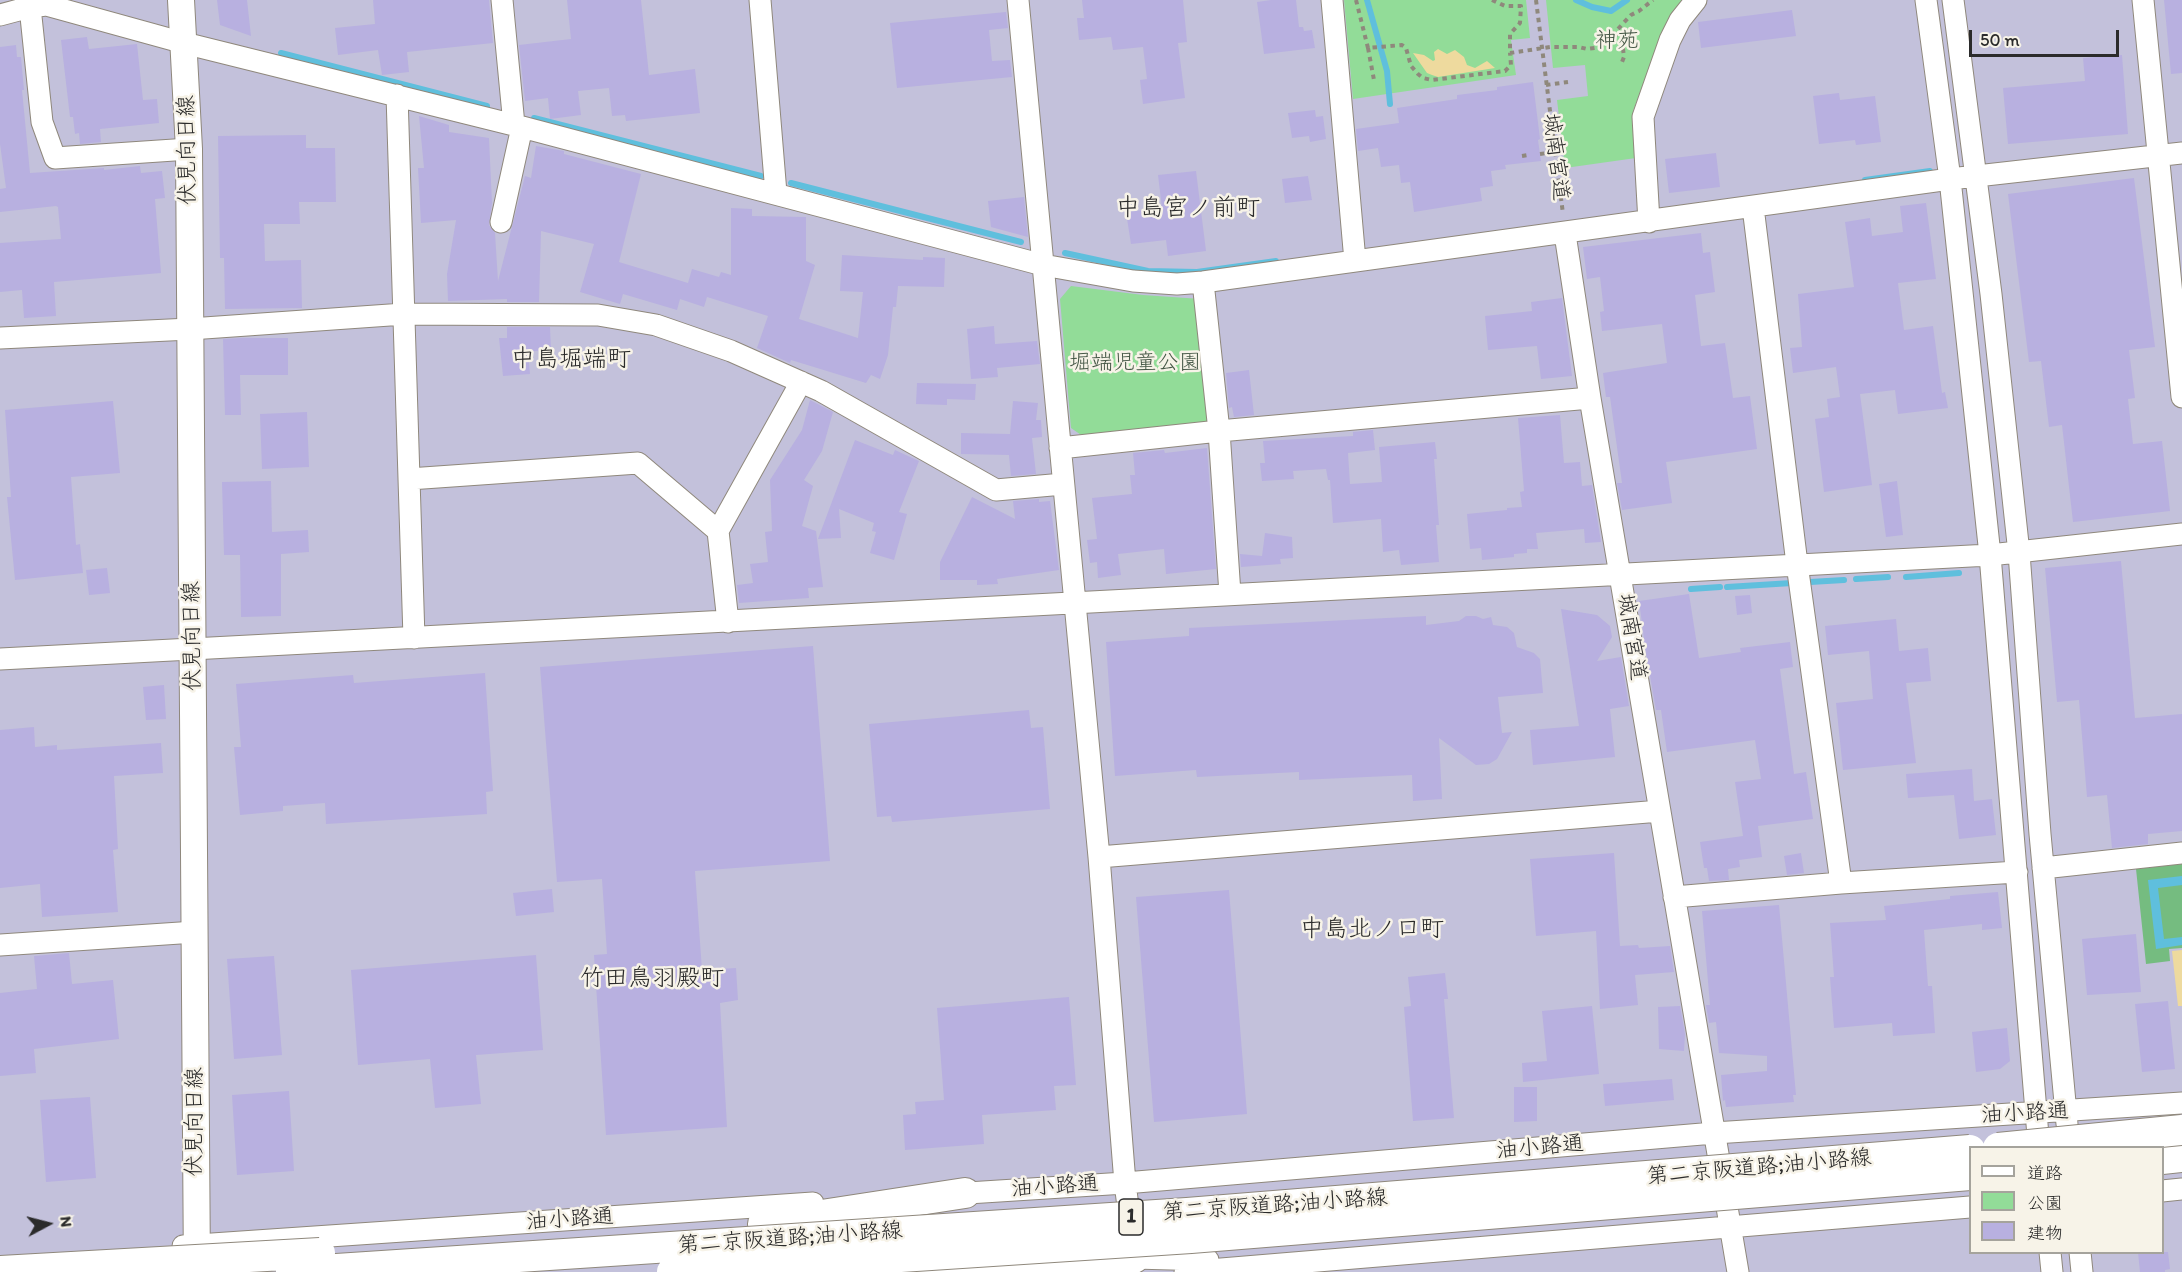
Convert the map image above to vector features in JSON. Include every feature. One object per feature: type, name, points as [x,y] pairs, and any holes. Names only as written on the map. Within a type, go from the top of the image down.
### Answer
[{"type":"highway","points":[[2018,1146],[2182,1130]]},
{"type":"highway","name":"第二京阪道路;油小路線","points":[[291,1272],[1187,1213],[1969,1150]]},
{"type":"highway","points":[[2164,1159],[2182,1157]]},
{"type":"highway","name":"第二京阪道路;油小路線","points":[[672,1272],[1191,1238],[1969,1175]]},
{"type":"highway","points":[[0,1271],[410,1250],[763,1224],[965,1193]]},
{"type":"highway","points":[[921,1272],[1135,1265]]},
{"type":"main road","name":"伏見向日線","points":[[181,0],[189,149],[197,1272]]},
{"type":"street","points":[[501,222],[518,126],[502,0]]},
{"type":"street","points":[[759,0],[776,193]]},
{"type":"street","points":[[1018,0],[1099,857],[1125,1183],[1135,1265],[1304,1262]]},
{"type":"street","points":[[1332,0],[1355,261]]},
{"type":"street","points":[[1649,222],[1643,117],[1670,40],[1680,20],[1696,0]]},
{"type":"street","points":[[1926,0],[1950,179],[1990,555],[2039,1146]]},
{"type":"street","points":[[1953,0],[1976,177],[2019,553],[2043,868],[2070,1146]]},
{"type":"street","points":[[2143,0],[2182,397]]},
{"type":"street","points":[[0,15],[30,6],[46,5],[184,43],[397,95],[776,193],[1043,265],[1133,281],[1177,284],[1565,234],[1950,179],[2182,153]]},
{"type":"street","points":[[30,6],[42,122],[55,158],[189,149]]},
{"type":"street","points":[[397,95],[414,638]]},
{"type":"street","points":[[1753,207],[1797,564],[1842,883]]},
{"type":"street","name":"城南宮道","points":[[1565,234],[1590,398],[1738,1272]]},
{"type":"street","points":[[1203,282],[1219,431],[1230,594]]},
{"type":"street","points":[[0,338],[190,329],[404,314],[598,315],[656,325],[731,351],[821,391],[996,490],[1064,484]]},
{"type":"street","points":[[728,622],[718,531],[801,382]]},
{"type":"street","points":[[1060,448],[1219,431],[1590,398]]},
{"type":"street","points":[[410,479],[638,463],[718,531]]},
{"type":"street","points":[[0,659],[1990,555],[2182,534]]},
{"type":"street","points":[[1099,857],[1660,810]]},
{"type":"street","points":[[2043,868],[2182,853]]},
{"type":"street","points":[[1674,897],[2017,872]]},
{"type":"street","points":[[0,945],[195,932]]},
{"type":"street","name":"油小路通","points":[[0,1261],[196,1245],[1125,1183],[1714,1133],[2182,1104]]},
{"type":"street","points":[[2164,1191],[2182,1189]]},
{"type":"street","points":[[1185,1272],[1969,1207]]},
{"type":"street","points":[[2050,1254],[2052,1272]]},
{"type":"street","points":[[2080,1254],[2082,1272]]},
{"type":"path","points":[[1356,0],[1374,80]]},
{"type":"path","points":[[1368,48],[1402,45],[1406,48],[1412,66],[1418,74],[1432,80],[1505,71],[1511,65],[1510,34],[1520,23],[1521,6],[1505,6],[1492,0]]},
{"type":"path","name":"城南宮道","points":[[1536,0],[1565,234]]},
{"type":"path","points":[[1510,53],[1542,49],[1601,47],[1631,15],[1653,0]]},
{"type":"path","points":[[1614,33],[1623,49],[1624,57],[1622,62],[1618,62]]},
{"type":"path","points":[[1546,85],[1568,82]]},
{"type":"path","points":[[1540,154],[1554,152]]},
{"type":"shaded area","points":[[0,0],[2182,0],[2182,1272],[0,1272]]},
{"type":"green space","points":[[1344,0],[1526,0],[1530,38],[1511,40],[1516,75],[1353,99]]},
{"type":"green space","name":"神苑","points":[[1546,0],[1685,0],[1663,31],[1633,111],[1636,158],[1565,168],[1557,100],[1588,96],[1585,65],[1553,68]]},
{"type":"green space","name":"堀端児童公園","points":[[1071,286],[1201,299],[1208,423],[1084,437],[1071,428],[1060,299]]},
{"type":"green space","points":[[2182,864],[2182,948],[2169,949],[2170,961],[2146,964],[2136,869]]},
{"type":"sand","points":[[1438,49],[1447,54],[1455,50],[1464,57],[1467,65],[1475,68],[1487,61],[1495,68],[1438,77],[1432,75],[1427,73],[1413,53],[1424,55],[1433,61],[1435,60],[1434,52]]},
{"type":"sand","points":[[2182,950],[2182,1006],[2178,1006],[2172,951]]},
{"type":"water","points":[[2182,876],[2182,885],[2158,888],[2164,939],[2182,937],[2182,945],[2156,949],[2148,880]]},
{"type":"building","points":[[217,0],[247,0],[251,36],[220,25]]},
{"type":"building","points":[[373,0],[489,0],[493,43],[407,52],[409,72],[382,75],[378,50],[338,55],[335,28],[375,24]]},
{"type":"building","points":[[567,0],[641,0],[649,75],[695,69],[700,113],[626,121],[625,115],[612,116],[609,88],[578,91],[581,115],[550,119],[548,98],[525,101],[519,45],[571,39]]},
{"type":"building","points":[[1082,0],[1183,0],[1187,42],[1178,43],[1185,98],[1143,104],[1140,80],[1147,79],[1143,47],[1113,50],[1111,37],[1079,40],[1077,18],[1084,18]]},
{"type":"building","points":[[1296,0],[1299,27],[1303,27],[1304,31],[1312,30],[1315,48],[1264,54],[1257,2]]},
{"type":"building","points":[[2164,0],[2182,0],[2182,73],[2171,74]]},
{"type":"building","points":[[1792,10],[1796,36],[1701,48],[1698,22]]},
{"type":"building","points":[[1006,12],[1008,28],[989,30],[992,61],[1010,60],[1012,77],[897,88],[890,23]]},
{"type":"building","points":[[87,37],[89,49],[137,44],[143,100],[157,99],[159,123],[100,129],[101,142],[80,144],[79,133],[75,134],[73,117],[70,117],[61,40]]},
{"type":"building","points":[[16,45],[17,57],[21,57],[30,173],[140,166],[141,173],[162,171],[165,198],[155,199],[161,273],[54,282],[56,316],[24,318],[22,290],[0,292],[0,243],[61,239],[58,207],[56,206],[0,212],[0,189],[6,188],[0,144],[0,47]]},
{"type":"building","points":[[2122,55],[2128,134],[2008,144],[2003,88],[2085,81],[2083,58]]},
{"type":"building","points":[[1533,82],[1541,161],[1505,165],[1506,169],[1491,171],[1493,186],[1480,188],[1482,201],[1414,212],[1410,182],[1401,183],[1399,165],[1381,167],[1378,148],[1358,151],[1356,129],[1399,123],[1397,108],[1457,99],[1457,95],[1497,90],[1497,87]]},
{"type":"building","points":[[1839,93],[1840,100],[1875,96],[1881,142],[1856,145],[1855,140],[1819,144],[1813,96]]},
{"type":"building","points":[[1315,110],[1316,117],[1323,116],[1326,139],[1310,142],[1309,136],[1292,138],[1288,113]]},
{"type":"building","points":[[419,116],[449,125],[449,132],[489,138],[492,203],[489,225],[495,233],[498,281],[525,176],[531,178],[536,146],[564,151],[564,154],[641,174],[619,262],[688,283],[692,269],[719,277],[721,272],[731,275],[731,208],[752,209],[752,216],[806,217],[806,261],[815,265],[799,319],[858,338],[863,292],[840,291],[842,255],[923,260],[923,257],[945,258],[944,287],[898,286],[896,307],[893,307],[888,355],[880,379],[871,375],[866,383],[791,360],[790,363],[757,348],[768,316],[707,297],[704,307],[680,299],[677,310],[623,294],[620,304],[580,292],[594,244],[541,231],[539,302],[507,302],[507,299],[448,301],[447,274],[456,220],[421,223],[418,168],[424,168]]},
{"type":"building","points":[[306,135],[306,148],[335,148],[336,202],[299,202],[300,224],[264,224],[265,261],[301,260],[302,308],[225,309],[224,258],[220,258],[218,136]]},
{"type":"building","points":[[1716,153],[1720,187],[1669,193],[1665,159]]},
{"type":"building","points":[[1196,171],[1206,251],[1168,256],[1166,240],[1131,244],[1126,212],[1162,208],[1158,175]]},
{"type":"building","points":[[1308,176],[1312,200],[1285,203],[1282,179]]},
{"type":"building","points":[[2134,178],[2155,347],[2129,350],[2135,398],[2128,399],[2133,444],[2162,441],[2170,511],[2073,522],[2062,425],[2049,427],[2041,361],[2029,362],[2008,194]]},
{"type":"building","points":[[1024,197],[1028,237],[991,227],[988,201]]},
{"type":"building","points":[[1926,203],[1936,279],[1898,283],[1904,330],[1933,326],[1942,393],[1945,392],[1948,408],[1898,414],[1895,390],[1860,394],[1872,485],[1824,492],[1815,419],[1829,417],[1827,399],[1840,397],[1836,367],[1793,373],[1790,348],[1802,347],[1798,294],[1854,287],[1845,222],[1870,218],[1872,236],[1903,232],[1900,206]]},
{"type":"building","points":[[1701,233],[1703,253],[1710,252],[1715,292],[1695,295],[1701,346],[1725,343],[1733,398],[1750,396],[1757,449],[1666,462],[1672,503],[1622,510],[1617,483],[1622,483],[1610,397],[1606,397],[1603,373],[1667,363],[1662,324],[1602,331],[1600,312],[1604,311],[1600,277],[1587,279],[1583,247]]},
{"type":"building","points":[[1562,298],[1572,376],[1541,379],[1537,346],[1488,350],[1485,316],[1532,311],[1531,302]]},
{"type":"building","points":[[994,326],[995,344],[1037,341],[1040,364],[997,368],[998,377],[971,379],[967,329]]},
{"type":"building","points":[[507,327],[550,327],[551,349],[528,352],[530,374],[503,376],[499,338],[507,338]]},
{"type":"building","points":[[288,338],[288,375],[240,375],[241,415],[225,415],[223,339]]},
{"type":"building","points":[[1249,370],[1254,415],[1234,417],[1232,407],[1229,408],[1226,373]]},
{"type":"building","points":[[917,383],[976,384],[975,400],[947,399],[947,405],[916,404]]},
{"type":"building","points":[[810,400],[833,412],[822,451],[804,480],[813,486],[802,526],[816,531],[823,587],[808,588],[809,598],[739,603],[737,585],[753,583],[750,564],[768,562],[765,532],[772,531],[770,480],[802,430]]},
{"type":"building","points":[[113,401],[120,473],[71,477],[76,545],[80,544],[83,573],[15,580],[7,497],[11,497],[5,410]]},
{"type":"building","points":[[1013,401],[1038,403],[1036,420],[1041,420],[1042,437],[1032,438],[1036,474],[1011,476],[1009,455],[961,454],[961,433],[1010,434]]},
{"type":"building","points":[[307,412],[309,467],[262,469],[260,414]]},
{"type":"building","points":[[1560,415],[1564,463],[1580,462],[1582,486],[1592,485],[1601,542],[1585,543],[1584,529],[1536,533],[1538,549],[1527,549],[1527,553],[1514,554],[1514,557],[1482,560],[1481,548],[1470,549],[1467,514],[1522,507],[1520,492],[1524,491],[1518,418]]},
{"type":"building","points":[[1373,430],[1375,450],[1348,453],[1350,484],[1382,482],[1379,447],[1435,442],[1439,562],[1401,565],[1399,550],[1383,552],[1381,519],[1333,523],[1330,480],[1328,480],[1326,469],[1293,471],[1294,479],[1262,481],[1260,463],[1265,463],[1263,441],[1353,436],[1353,432]]},
{"type":"building","points":[[855,440],[893,455],[895,450],[919,461],[899,512],[907,514],[894,560],[870,553],[876,532],[872,531],[874,523],[839,509],[841,538],[818,539]]},
{"type":"building","points":[[1207,448],[1216,569],[1166,574],[1164,549],[1118,554],[1121,575],[1098,578],[1097,562],[1090,563],[1087,540],[1097,539],[1092,498],[1132,494],[1130,475],[1135,475],[1133,453],[1164,450],[1165,453]]},
{"type":"building","points":[[271,481],[272,532],[308,530],[309,552],[281,554],[281,616],[241,617],[240,555],[224,555],[222,482]]},
{"type":"building","points":[[1897,481],[1903,535],[1886,537],[1879,484]]},
{"type":"building","points":[[972,497],[1015,519],[1013,501],[1039,499],[1039,502],[1050,501],[1059,570],[997,579],[998,584],[977,585],[977,580],[940,580],[940,562]]},
{"type":"building","points":[[1265,533],[1292,537],[1293,558],[1280,559],[1281,564],[1241,567],[1240,554],[1262,556]]},
{"type":"building","points":[[2121,561],[2135,718],[2182,714],[2182,831],[2148,834],[2148,844],[2112,848],[2107,795],[2087,797],[2079,700],[2057,702],[2045,568]]},
{"type":"building","points":[[107,568],[110,593],[89,595],[86,570]]},
{"type":"building","points":[[1689,594],[1699,658],[1741,652],[1740,648],[1790,642],[1793,667],[1780,669],[1794,774],[1806,772],[1813,819],[1758,826],[1762,857],[1739,860],[1740,867],[1728,869],[1729,880],[1709,881],[1707,868],[1704,868],[1700,842],[1743,836],[1735,782],[1761,779],[1755,740],[1667,752],[1661,710],[1656,710],[1646,653],[1639,601]]},
{"type":"building","points":[[1750,595],[1752,613],[1737,615],[1735,596]]},
{"type":"building","points":[[1561,609],[1597,615],[1610,626],[1612,637],[1597,661],[1621,657],[1629,706],[1610,709],[1615,757],[1533,765],[1530,730],[1579,726]]},
{"type":"building","points":[[1426,616],[1426,625],[1459,621],[1466,616],[1476,616],[1483,619],[1491,617],[1493,625],[1507,627],[1514,633],[1517,647],[1534,653],[1540,659],[1543,693],[1498,697],[1502,733],[1512,732],[1497,759],[1489,764],[1476,765],[1439,738],[1442,799],[1413,801],[1412,775],[1299,780],[1299,772],[1197,777],[1196,770],[1115,776],[1106,642],[1189,636],[1189,628]]},
{"type":"building","points":[[1896,619],[1899,651],[1928,648],[1931,681],[1906,683],[1916,763],[1843,770],[1836,703],[1873,699],[1869,651],[1828,655],[1825,626]]},
{"type":"building","points":[[813,646],[830,861],[695,871],[702,970],[736,968],[738,1000],[720,1003],[727,1127],[606,1135],[594,955],[607,954],[602,879],[557,882],[540,667]]},
{"type":"building","points":[[485,673],[493,791],[486,792],[487,814],[326,824],[325,803],[283,806],[283,811],[240,815],[234,747],[241,747],[236,684],[353,675],[354,683]]},
{"type":"building","points":[[164,685],[166,719],[146,720],[143,687]]},
{"type":"building","points":[[1029,710],[1031,728],[1043,727],[1050,809],[892,822],[891,816],[877,817],[869,724]]},
{"type":"building","points":[[34,727],[35,747],[57,745],[57,750],[161,743],[163,773],[114,776],[118,849],[113,850],[118,912],[42,917],[40,884],[0,888],[0,730]]},
{"type":"building","points":[[1972,769],[1974,801],[1992,799],[1996,835],[1959,839],[1954,795],[1908,798],[1906,774]]},
{"type":"building","points":[[1614,853],[1620,946],[1638,945],[1639,948],[1670,946],[1674,972],[1635,975],[1638,1005],[1600,1009],[1596,931],[1536,936],[1530,859]]},
{"type":"building","points":[[1801,853],[1804,873],[1787,875],[1784,856]]},
{"type":"building","points":[[552,889],[554,912],[516,916],[513,893]]},
{"type":"building","points":[[1229,890],[1247,1114],[1154,1122],[1136,897]]},
{"type":"building","points":[[1998,892],[2002,928],[1982,930],[1982,924],[1924,930],[1928,986],[1932,986],[1935,1033],[1893,1036],[1892,1023],[1834,1028],[1830,977],[1834,977],[1830,923],[1886,920],[1884,906],[1950,899],[1950,896]]},
{"type":"building","points":[[1779,905],[1796,1095],[1793,1095],[1794,1102],[1726,1107],[1725,1100],[1723,1101],[1721,1075],[1767,1071],[1767,1056],[1719,1053],[1716,1022],[1709,1023],[1706,1005],[1710,1005],[1702,911]]},
{"type":"building","points":[[2136,934],[2141,992],[2087,995],[2082,939]]},
{"type":"building","points":[[69,953],[72,984],[113,980],[119,1039],[34,1049],[36,1073],[0,1076],[0,993],[37,989],[34,956]]},
{"type":"building","points":[[536,955],[543,1050],[476,1055],[481,1104],[435,1108],[430,1059],[358,1065],[351,970]]},
{"type":"building","points":[[274,956],[282,1055],[234,1059],[227,959]]},
{"type":"building","points":[[1445,973],[1448,999],[1444,999],[1454,1118],[1413,1121],[1404,1007],[1411,1006],[1408,977]]},
{"type":"building","points":[[1069,997],[1076,1085],[1054,1086],[1056,1110],[982,1115],[984,1144],[905,1150],[903,1115],[916,1114],[915,1102],[944,1100],[937,1008]]},
{"type":"building","points":[[2168,1001],[2175,1069],[2142,1072],[2135,1004]]},
{"type":"building","points":[[1592,1006],[1599,1074],[1523,1082],[1522,1063],[1547,1061],[1542,1011]]},
{"type":"building","points":[[1680,1006],[1685,1034],[1684,1051],[1659,1049],[1658,1007]]},
{"type":"building","points":[[2007,1028],[2010,1061],[2000,1069],[1976,1072],[1972,1032]]},
{"type":"building","points":[[1672,1079],[1674,1100],[1605,1106],[1603,1084]]},
{"type":"building","points":[[1514,1087],[1537,1087],[1537,1121],[1514,1122]]},
{"type":"building","points":[[289,1091],[294,1171],[237,1175],[232,1095]]},
{"type":"building","points":[[90,1097],[96,1178],[46,1182],[40,1100]]},
{"type":"building","points":[[2168,1252],[2170,1269],[2165,1272],[2140,1272],[2138,1254]]},
{"type":"waterway","points":[[1367,0],[1387,71],[1390,104]]},
{"type":"waterway","points":[[1576,0],[1592,7],[1611,11],[1627,0]]},
{"type":"waterway","points":[[281,53],[487,106]]},
{"type":"waterway","points":[[534,118],[761,176]]},
{"type":"waterway","points":[[1865,180],[1930,171]]},
{"type":"waterway","points":[[791,183],[1021,242]]},
{"type":"waterway","points":[[1065,253],[1148,271],[1197,272],[1276,261]]},
{"type":"waterway","points":[[1906,577],[1959,573]]},
{"type":"waterway","points":[[1856,579],[1888,577]]},
{"type":"waterway","points":[[1810,582],[1844,580]]},
{"type":"waterway","points":[[1727,587],[1792,583]]},
{"type":"waterway","points":[[1691,589],[1720,587]]},
{"type":"district","name":"中島宮ノ前町","points":[[1188,209]]},
{"type":"district","name":"中島堀端町","points":[[571,360]]},
{"type":"district","name":"中島北ノ口町","points":[[1372,930]]},
{"type":"district","name":"竹田鳥羽殿町","points":[[652,979]]}]
